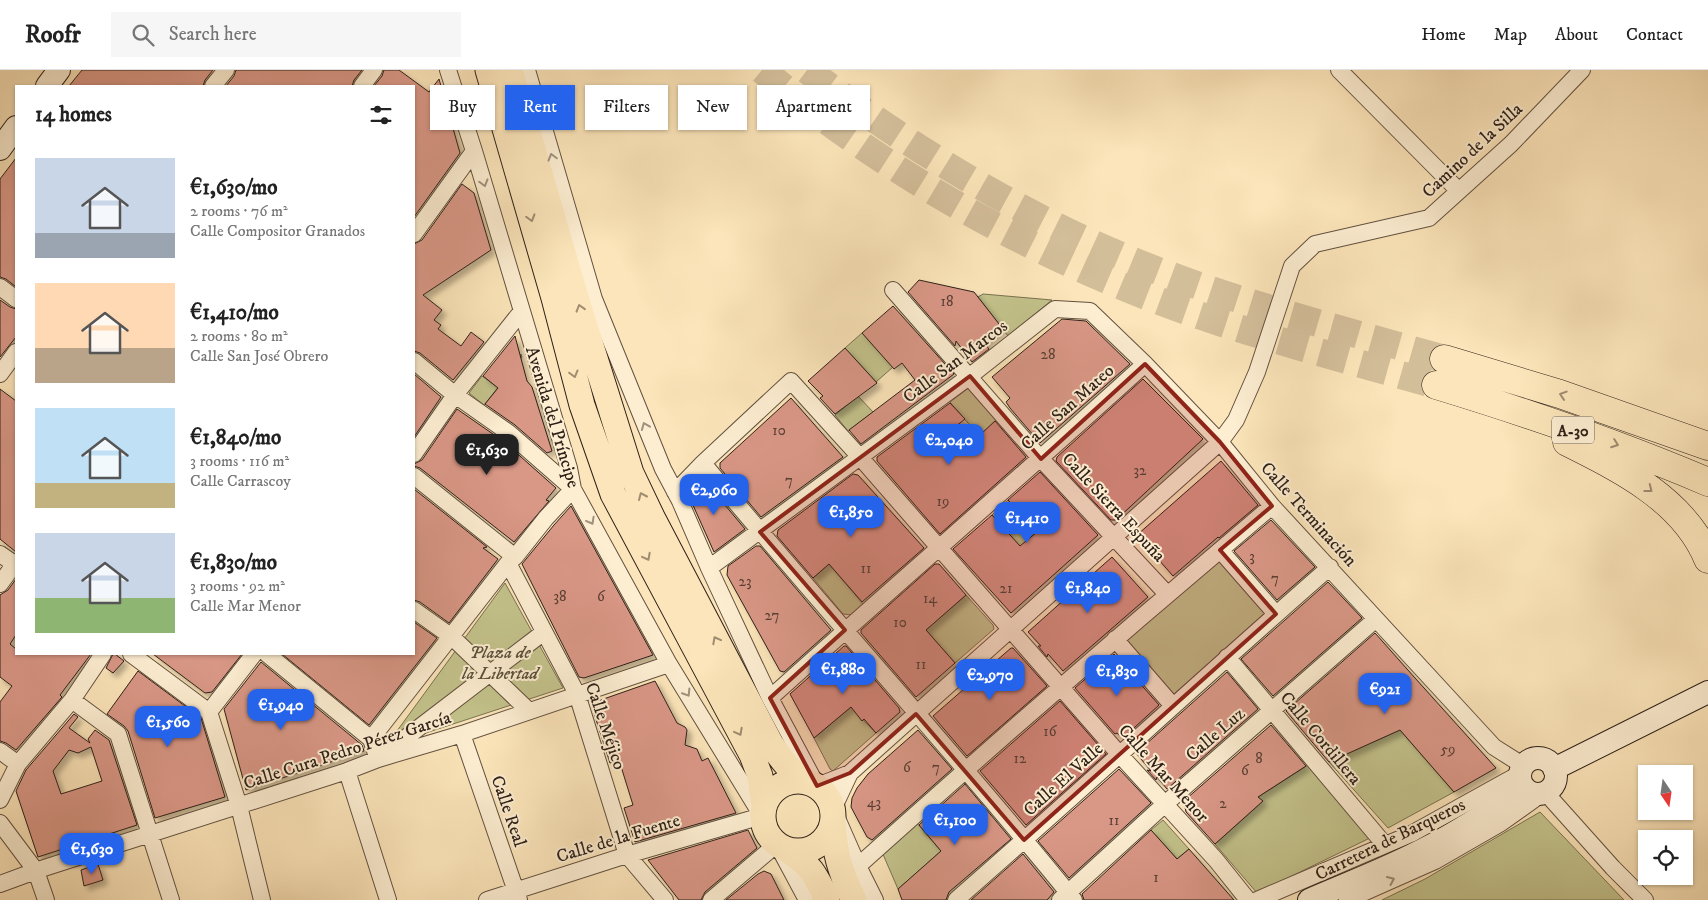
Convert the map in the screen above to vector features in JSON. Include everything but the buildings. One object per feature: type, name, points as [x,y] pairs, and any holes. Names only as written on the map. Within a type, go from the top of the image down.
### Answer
[{"type":"highway","name":"A-30","points":[[1444,359],[1578,400],[1708,446]]},
{"type":"highway","name":"A-30","points":[[1436,385],[1484,399],[1619,446],[1708,482]]},
{"type":"highway","points":[[1484,399],[1582,449],[1642,483],[1670,506],[1689,526],[1708,559]]},
{"type":"main road","name":"Avenida del Príncipe","points":[[488,70],[554,298],[582,406],[613,494],[754,760],[760,776],[763,811]]},
{"type":"main road","points":[[510,70],[577,301],[631,472],[652,518],[771,744],[783,762],[794,773],[824,792],[830,800],[833,815],[834,845],[840,871],[854,900]]},
{"type":"main road","points":[[0,149],[15,128]]},
{"type":"main road","points":[[1554,769],[1708,692]]},
{"type":"main road","points":[[1543,759],[1552,765],[1555,780],[1553,785],[1531,782],[1532,760],[1543,759]]},
{"type":"main road","points":[[812,784],[799,780],[781,785],[774,790],[763,811],[766,832],[782,847],[804,861],[817,876],[828,900]]},
{"type":"main road","name":"Carretera de Barqueros","points":[[1309,900],[1396,863],[1428,847],[1495,807],[1531,782]]},
{"type":"main road","points":[[782,847],[796,851],[816,846],[824,840],[829,832],[833,815]]},
{"type":"street","points":[[215,85],[226,70]]},
{"type":"street","points":[[363,85],[374,70]]},
{"type":"street","name":"Avenida del Príncipe","points":[[448,70],[569,468],[573,489],[669,664],[763,811]]},
{"type":"street","points":[[527,70],[594,299],[663,469],[812,784],[850,773]]},
{"type":"street","points":[[1339,70],[1459,191]]},
{"type":"street","name":"Camino de la Silla","points":[[850,773],[1220,442],[1236,420],[1257,372],[1292,266],[1316,244],[1429,218],[1511,144],[1582,70]]},
{"type":"street","points":[[415,233],[474,151]]},
{"type":"street","points":[[0,287],[15,298]]},
{"type":"street","name":"Calle Sierra Espuña","points":[[893,290],[1041,458],[1167,594]]},
{"type":"street","name":"Calle San Marcos","points":[[709,568],[970,376],[1056,309]]},
{"type":"street","name":"Calle Terminación","points":[[1056,309],[1090,310],[1145,364],[1220,442],[1272,506],[1494,747],[1531,782],[1645,900]]},
{"type":"street","points":[[415,453],[456,394],[521,312]]},
{"type":"street","points":[[0,374],[15,353]]},
{"type":"street","points":[[371,739],[511,560],[573,489],[509,432],[415,362]]},
{"type":"street","name":"Calle San Mateo","points":[[770,698],[1145,364]]},
{"type":"street","name":"Calle Mar Menor","points":[[703,463],[791,381],[859,456],[1120,755],[1216,860],[1248,900]]},
{"type":"street","points":[[675,492],[703,463],[760,532],[965,769],[1024,840],[1067,898]]},
{"type":"street","points":[[415,477],[511,560]]},
{"type":"street","points":[[858,866],[965,769],[1115,638],[1272,506]]},
{"type":"street","points":[[1220,550],[1276,614]]},
{"type":"street","points":[[0,554],[15,563]]},
{"type":"street","name":"Calle Méjico","points":[[511,560],[544,632],[577,694],[627,855],[665,900]]},
{"type":"street","points":[[0,584],[15,565]]},
{"type":"street","name":"Calle El Valle","points":[[956,900],[1120,755],[1227,657],[1330,568]]},
{"type":"street","points":[[415,611],[452,637],[528,711]]},
{"type":"street","name":"Calle Luz","points":[[1067,898],[1166,804],[1376,620]]},
{"type":"street","points":[[268,655],[371,739],[378,759],[544,632]]},
{"type":"street","points":[[1115,638],[1174,706]]},
{"type":"street","points":[[0,800],[18,764],[72,700],[102,655]]},
{"type":"street","points":[[132,655],[209,712],[239,806],[262,900]]},
{"type":"street","points":[[209,712],[253,655]]},
{"type":"street","name":"Calle Cordillera","points":[[1227,657],[1385,845]]},
{"type":"street","name":"Calle Cura Pedro Pérez García","points":[[0,884],[378,759],[462,734],[669,664]]},
{"type":"street","points":[[72,700],[118,734],[171,900]]},
{"type":"street","name":"Calle Real","points":[[462,734],[517,895]]},
{"type":"street","points":[[0,751],[18,764]]},
{"type":"street","points":[[346,771],[388,900]]},
{"type":"street","points":[[850,773],[833,815],[875,900]]},
{"type":"street","name":"Carretera de Barqueros","points":[[1258,900],[1531,782]]},
{"type":"street","name":"Carretera de Barqueros","points":[[1347,900],[1435,861],[1501,823],[1531,782]]},
{"type":"street","name":"Calle de la Fuente","points":[[487,900],[517,895],[627,855],[763,811]]},
{"type":"street","points":[[0,823],[36,871],[46,900]]},
{"type":"street","points":[[711,900],[782,847],[807,900]]},
{"type":"highlighted area","points":[[1145,364],[1220,442],[1272,506],[1220,550],[1276,614],[1024,840],[916,714],[850,773],[817,786],[770,698],[845,630],[760,532],[970,376],[1041,459]]},
{"type":"green space","points":[[983,294],[1052,300],[1008,336],[978,297]]},
{"type":"green space","points":[[862,333],[893,367],[876,382],[845,348]]},
{"type":"green space","points":[[521,354],[522,357],[484,405],[469,393],[482,376],[496,386]]},
{"type":"green space","points":[[970,387],[996,420],[979,436],[950,402]]},
{"type":"green space","points":[[858,396],[873,412],[848,431],[835,415]]},
{"type":"green space","points":[[1008,500],[1037,532],[1020,547],[992,515]]},
{"type":"green space","points":[[1218,558],[1267,612],[1173,695],[1124,638]]},
{"type":"green space","points":[[829,564],[864,605],[852,615],[843,614],[813,578]]},
{"type":"green space","name":"Plaza de la Libertad","points":[[505,583],[563,688],[386,746]]},
{"type":"green space","points":[[966,595],[993,625],[994,629],[955,663],[926,630]]},
{"type":"green space","points":[[851,707],[876,733],[833,771],[830,769],[814,738]]},
{"type":"green space","points":[[1400,730],[1454,792],[1388,828],[1329,762]]},
{"type":"green space","points":[[1308,765],[1372,837],[1257,893],[1215,844],[1262,802],[1258,797]]},
{"type":"green space","points":[[1540,812],[1624,900],[1382,900],[1425,879]]},
{"type":"green space","points":[[1163,820],[1189,849],[1177,859],[1151,830]]},
{"type":"green space","points":[[916,822],[941,851],[898,889],[882,852]]},
{"type":"tunnel","points":[[762,70],[852,139],[900,170],[949,200],[1050,254],[1102,278],[1189,312],[1294,345],[1436,385]]},
{"type":"tunnel","points":[[807,70],[891,130],[979,185],[1024,210],[1118,255],[1235,298],[1444,359]]}]
